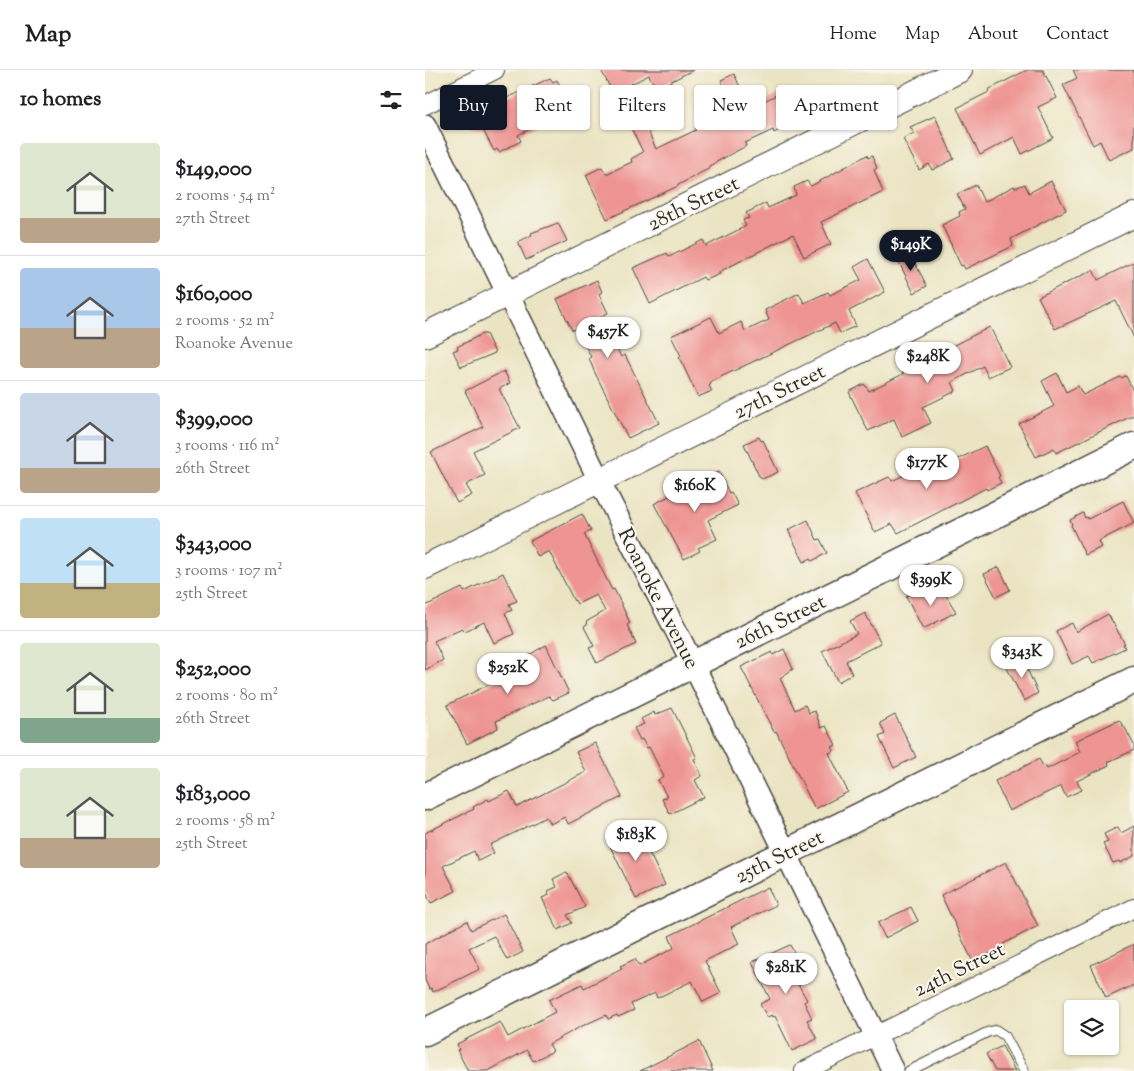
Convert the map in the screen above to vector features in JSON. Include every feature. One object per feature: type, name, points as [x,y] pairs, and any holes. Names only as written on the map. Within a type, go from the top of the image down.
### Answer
[{"type":"main road","name":"28th Street","points":[[425,335],[960,70]]},
{"type":"main road","name":"27th Street","points":[[425,567],[1134,215]]},
{"type":"main road","name":"26th Street","points":[[425,797],[1134,446]]},
{"type":"main road","name":"25th Street","points":[[425,1032],[1134,680]]},
{"type":"street","points":[[425,105],[495,70]]},
{"type":"street","name":"Roanoke Avenue","points":[[425,125],[893,1071]]},
{"type":"street","name":"24th Street","points":[[804,1071],[1134,908]]},
{"type":"lane","points":[[909,1071],[988,1032],[996,1030],[1005,1036],[1024,1071]]},
{"type":"building","points":[[601,70],[693,70],[664,85],[654,85],[649,75],[629,85],[609,85]]},
{"type":"building","points":[[1027,70],[1043,70],[1057,98],[1038,107],[1053,138],[1022,154],[1014,137],[980,155],[957,108]]},
{"type":"building","points":[[1073,70],[1134,70],[1134,148],[1109,160],[1100,141],[1093,145],[1063,85],[1077,78]]},
{"type":"building","points":[[734,74],[739,85],[723,85],[721,80]]},
{"type":"building","points":[[550,78],[553,82],[557,80],[560,85],[535,85]]},
{"type":"building","points":[[517,93],[517,130],[528,130],[518,135],[521,141],[499,152],[497,149],[494,151],[483,130],[507,130],[507,98]]},
{"type":"building","points":[[776,95],[776,130],[780,130],[774,133],[773,130],[745,143],[746,146],[709,166],[710,168],[678,186],[607,219],[586,175],[602,167],[606,174],[632,162],[631,159],[643,152],[632,130],[648,130],[656,149],[696,130],[766,130],[766,100]]},
{"type":"building","points":[[935,116],[954,159],[932,170],[929,164],[919,170],[903,139],[914,133],[910,127]]},
{"type":"building","points":[[867,155],[868,158],[872,156],[877,168],[874,170],[883,192],[821,222],[831,244],[804,257],[793,234],[719,272],[720,274],[705,280],[703,277],[650,304],[633,268],[667,253],[669,257],[703,240],[706,246],[746,226],[743,220],[749,218],[746,213],[766,203],[768,208],[796,195],[794,187],[807,181],[811,186]]},
{"type":"building","points":[[1051,181],[1066,210],[1011,239],[1013,246],[965,269],[963,265],[961,266],[942,225],[960,216],[959,212],[965,209],[957,194],[976,185],[984,202],[1014,186],[1015,188],[1025,184],[1029,193]]},
{"type":"building","points":[[558,223],[567,241],[526,260],[518,242],[532,235],[531,233]]},
{"type":"building","points":[[908,250],[927,286],[914,293],[896,256]]},
{"type":"building","points":[[868,259],[885,292],[849,311],[856,326],[840,333],[835,323],[710,382],[709,386],[712,391],[698,397],[671,336],[711,317],[719,333],[741,322],[745,331],[769,320],[765,310],[799,293],[804,303],[828,292],[830,295],[861,280],[854,267]]},
{"type":"building","points":[[1134,262],[1134,338],[1116,301],[1055,329],[1038,297],[1093,270],[1098,280]]},
{"type":"building","points":[[597,280],[602,292],[599,294],[608,313],[601,316],[621,357],[625,355],[659,423],[628,438],[594,371],[589,358],[591,357],[577,328],[572,330],[557,299]]},
{"type":"building","points":[[990,327],[1010,367],[988,377],[983,366],[952,382],[956,391],[923,407],[931,423],[902,437],[894,419],[868,431],[849,392],[864,384],[869,391],[903,374],[926,361],[926,359]]},
{"type":"building","points":[[482,334],[486,334],[495,353],[461,367],[453,351]]},
{"type":"building","points":[[504,371],[510,383],[499,389],[520,428],[473,451],[485,475],[466,485],[472,495],[457,503],[431,452],[483,427],[465,391]]},
{"type":"building","points":[[1057,373],[1066,392],[1078,386],[1083,395],[1120,377],[1126,376],[1134,393],[1134,415],[1056,453],[1054,448],[1036,457],[1019,424],[1054,406],[1042,381]]},
{"type":"building","points":[[759,437],[761,441],[763,440],[778,472],[762,479],[744,444]]},
{"type":"building","points":[[985,446],[1000,476],[998,477],[1001,483],[987,490],[986,488],[898,533],[892,524],[875,532],[855,493],[889,477],[892,481],[946,454],[950,463]]},
{"type":"building","points":[[719,472],[729,493],[731,492],[738,505],[708,520],[717,539],[698,548],[700,551],[684,559],[654,504]]},
{"type":"building","points":[[1123,501],[1134,523],[1099,541],[1102,547],[1085,555],[1070,520],[1083,513],[1085,518],[1087,517],[1088,519]]},
{"type":"building","points":[[582,514],[591,531],[584,534],[612,590],[614,589],[619,599],[630,623],[627,625],[636,644],[597,663],[589,648],[594,646],[584,627],[587,625],[586,622],[605,611],[596,595],[577,604],[549,551],[538,557],[530,541]]},
{"type":"building","points":[[808,520],[817,540],[820,539],[827,553],[812,561],[811,558],[804,562],[788,530]]},
{"type":"building","points":[[999,567],[1010,590],[996,597],[984,574]]},
{"type":"building","points":[[503,573],[517,601],[509,604],[512,610],[505,613],[514,634],[494,643],[484,622],[465,631],[462,628],[434,641],[443,660],[425,670],[425,606],[462,588],[464,592]]},
{"type":"building","points":[[941,587],[956,612],[923,629],[906,596],[920,589],[925,595]]},
{"type":"building","points":[[865,613],[881,643],[846,661],[852,674],[838,682],[822,651],[857,634],[850,621]]},
{"type":"building","points":[[1108,614],[1125,644],[1123,644],[1125,648],[1093,663],[1089,656],[1072,664],[1056,631],[1072,623],[1076,632]]},
{"type":"building","points":[[546,645],[569,693],[553,700],[549,696],[496,721],[498,728],[467,744],[447,705],[498,680],[495,675]]},
{"type":"building","points":[[784,649],[793,669],[780,678],[795,710],[805,705],[809,713],[815,711],[821,728],[826,726],[836,745],[832,747],[834,751],[829,753],[848,792],[815,809],[741,667],[772,652],[773,655]]},
{"type":"building","points":[[1022,658],[1038,693],[1024,701],[1006,666]]},
{"type":"building","points":[[672,708],[697,758],[694,759],[702,776],[695,780],[704,797],[670,814],[662,799],[667,797],[658,780],[664,777],[649,747],[647,748],[642,739],[640,740],[634,728],[644,724],[641,719],[654,712],[655,715]]},
{"type":"building","points":[[895,715],[916,757],[894,768],[879,737],[885,734],[880,723]]},
{"type":"building","points":[[1119,720],[1134,745],[1134,750],[1108,762],[1109,765],[1077,781],[1082,790],[1066,797],[1061,786],[1009,811],[995,781],[1039,759],[1047,769],[1080,752],[1075,741]]},
{"type":"building","points":[[595,743],[622,797],[568,824],[565,817],[550,824],[546,817],[490,845],[494,853],[478,861],[474,851],[443,866],[456,891],[431,903],[425,891],[425,833],[474,809],[473,807],[488,799],[489,801],[509,791],[517,807],[586,772],[576,752]]},
{"type":"building","points":[[636,826],[665,885],[636,899],[607,840]]},
{"type":"building","points":[[1134,826],[1134,856],[1120,863],[1119,861],[1113,863],[1103,844],[1108,842],[1104,834],[1118,827],[1121,833]]},
{"type":"building","points":[[1006,862],[1038,926],[1003,944],[1004,947],[973,962],[941,895]]},
{"type":"building","points":[[567,872],[585,907],[567,915],[572,923],[558,930],[542,898],[549,895],[548,891],[557,887],[553,879]]},
{"type":"building","points":[[768,887],[776,905],[731,927],[739,944],[705,961],[721,993],[703,1002],[692,981],[657,998],[655,993],[631,1004],[634,1010],[618,1017],[617,1015],[608,1019],[606,1015],[580,1027],[549,1044],[553,1051],[533,1061],[527,1050],[488,1071],[468,1071],[457,1050],[459,1050],[457,1044],[500,1022],[508,1037],[555,1012],[549,1000],[582,984],[584,988],[622,969],[620,966],[635,959],[639,966],[674,948],[669,936]]},
{"type":"building","points":[[911,907],[918,921],[885,938],[878,923]]},
{"type":"building","points":[[504,914],[523,952],[507,960],[494,936],[469,948],[480,969],[433,992],[431,988],[429,989],[425,980],[425,944],[467,921],[471,930]]},
{"type":"building","points":[[1134,944],[1134,985],[1106,998],[1091,965]]},
{"type":"building","points":[[790,945],[807,977],[798,984],[807,1000],[804,1002],[812,1018],[807,1020],[817,1039],[792,1051],[775,1016],[767,1017],[760,1004],[770,999],[752,962]]},
{"type":"building","points":[[699,1041],[713,1071],[640,1071]]},
{"type":"building","points":[[1002,1046],[1015,1071],[995,1071],[986,1054]]}]
